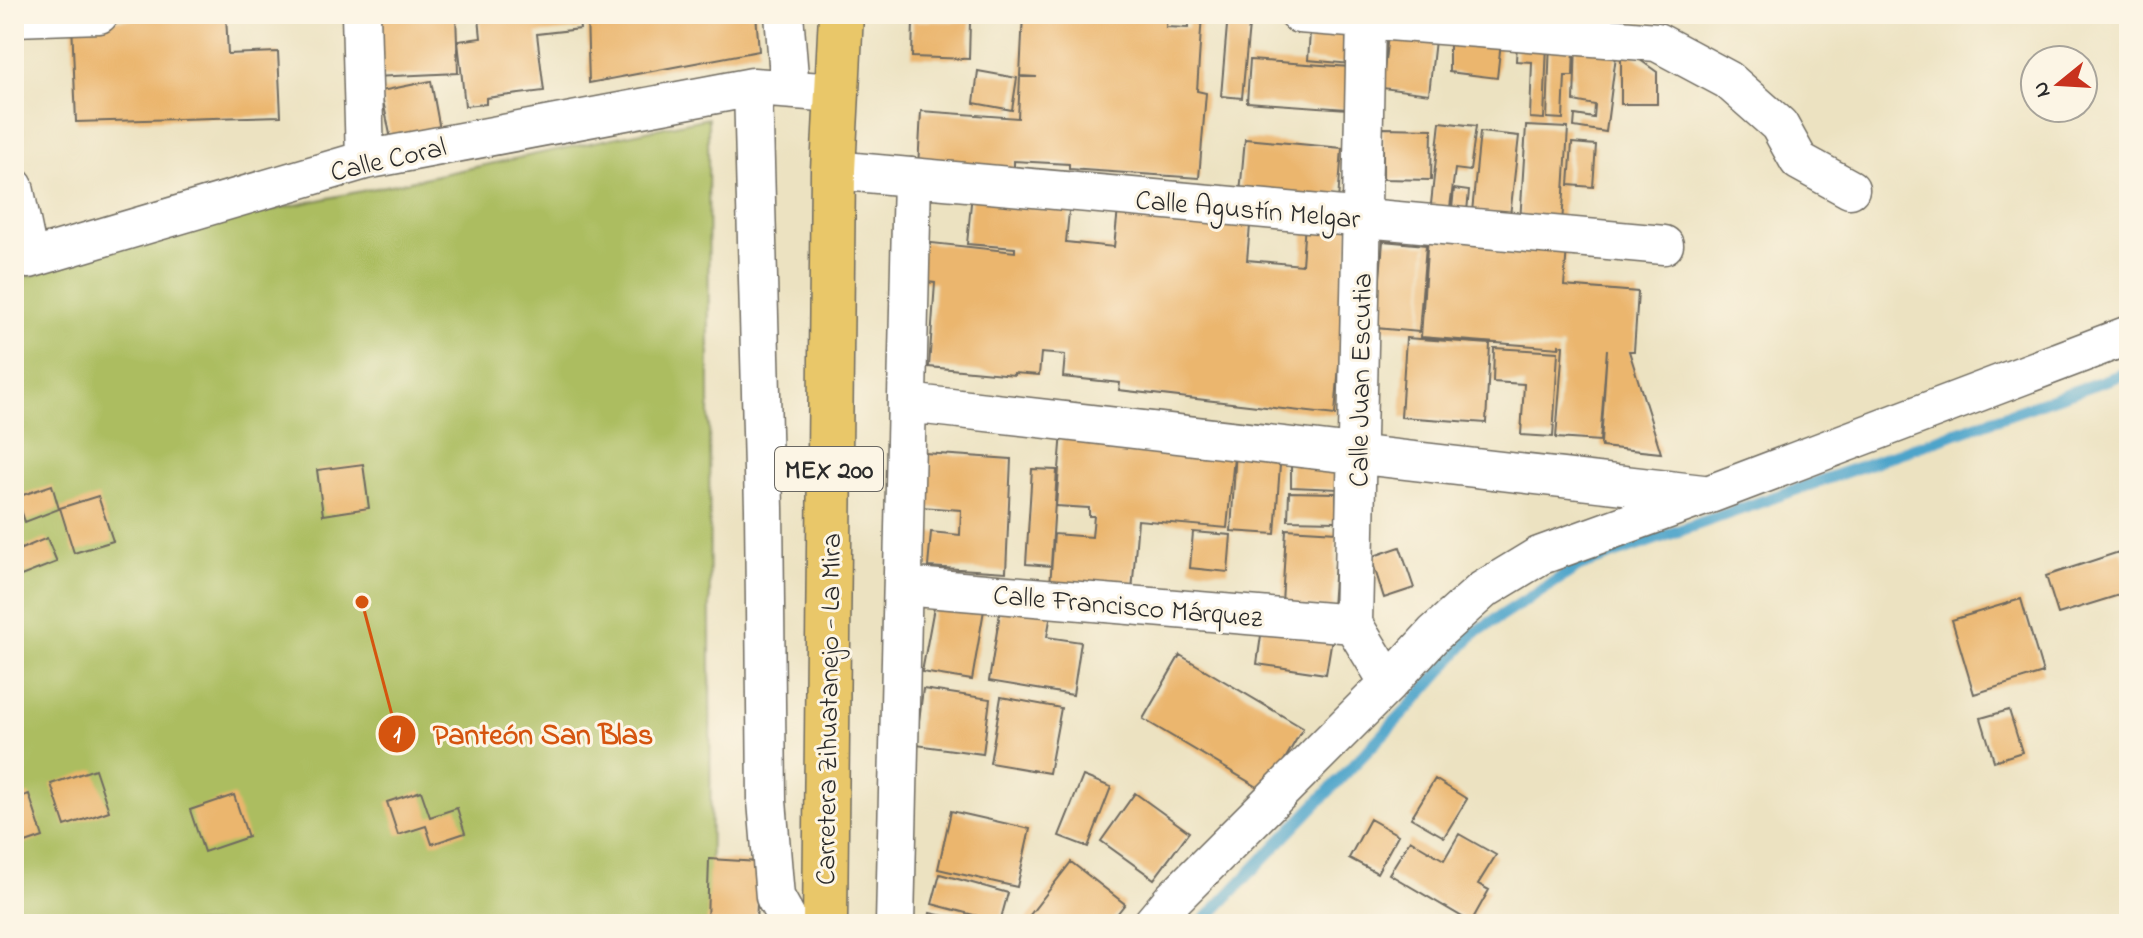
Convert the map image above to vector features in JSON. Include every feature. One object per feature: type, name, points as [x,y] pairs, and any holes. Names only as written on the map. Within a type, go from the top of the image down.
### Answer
[{"type":"highway","name":"Carretera Zihuatanejo - La Mira","points":[[825,924],[833,170],[841,14]]},
{"type":"street","points":[[14,17],[99,14]]},
{"type":"street","points":[[361,14],[365,160]]},
{"type":"street","points":[[784,14],[772,88],[763,493],[767,801],[775,897],[790,924]]},
{"type":"street","points":[[1299,14],[1657,42],[1728,80],[1779,125],[1799,161],[1850,189]]},
{"type":"street","name":"Calle Juan Escutia","points":[[1353,624],[1366,19]]},
{"type":"street","name":"Calle Coral","points":[[14,187],[29,259],[365,160],[772,88],[836,93]]},
{"type":"street","name":"Calle Agustín Melgar","points":[[833,170],[1664,245]]},
{"type":"street","points":[[895,924],[912,177]]},
{"type":"street","points":[[1152,924],[1434,634],[1483,590],[1539,556],[2129,335]]},
{"type":"street","points":[[907,403],[1710,494]]},
{"type":"street","name":"Calle Francisco Márquez","points":[[903,586],[1353,624]]},
{"type":"street","points":[[1353,624],[1389,683]]},
{"type":"green space","points":[[708,118],[711,924],[14,924],[14,280],[40,273],[63,254]]},
{"type":"building","points":[[456,14],[458,73],[373,77],[371,16]]},
{"type":"building","points":[[578,14],[580,29],[537,34],[544,91],[486,98],[486,104],[465,106],[458,41],[481,38],[479,18]]},
{"type":"building","points":[[587,14],[756,14],[759,51],[589,83]]},
{"type":"building","points":[[1023,14],[1167,14],[1166,27],[1188,28],[1189,14],[1202,14],[1197,91],[1206,93],[1199,178],[1069,169],[1069,164],[1014,161],[1014,175],[918,168],[921,111],[1018,118],[1020,77],[1037,77],[1020,76]]},
{"type":"building","points":[[1228,14],[1250,15],[1242,98],[1221,96]]},
{"type":"building","points":[[1635,14],[1665,14],[1664,20]]},
{"type":"building","points":[[226,15],[228,54],[278,52],[281,116],[76,122],[72,22]]},
{"type":"building","points":[[1311,19],[1354,22],[1351,64],[1308,60]]},
{"type":"building","points":[[913,21],[970,22],[969,59],[912,57]]},
{"type":"building","points":[[1389,26],[1436,31],[1429,94],[1382,88]]},
{"type":"building","points":[[1449,35],[1501,42],[1497,78],[1449,72]]},
{"type":"building","points":[[1517,42],[1547,43],[1544,119],[1530,118],[1532,62],[1516,61]]},
{"type":"building","points":[[1550,42],[1574,44],[1573,76],[1565,76],[1563,119],[1547,118]]},
{"type":"building","points":[[1576,43],[1617,48],[1606,132],[1574,127],[1575,115],[1594,118],[1595,105],[1574,101]]},
{"type":"building","points":[[1621,54],[1633,55],[1657,72],[1657,104],[1621,104]]},
{"type":"building","points":[[1250,60],[1350,67],[1347,109],[1247,102]]},
{"type":"building","points":[[978,71],[1017,78],[1012,110],[974,103]]},
{"type":"building","points":[[431,81],[441,135],[392,144],[381,91]]},
{"type":"building","points":[[1440,122],[1476,126],[1470,171],[1455,169],[1449,215],[1430,213]]},
{"type":"building","points":[[1526,126],[1568,128],[1562,225],[1520,222]]},
{"type":"building","points":[[1383,128],[1432,129],[1431,180],[1383,179]]},
{"type":"building","points":[[1480,132],[1519,136],[1510,216],[1472,212]]},
{"type":"building","points":[[1245,139],[1342,148],[1338,201],[1240,193]]},
{"type":"building","points":[[1572,143],[1596,145],[1593,187],[1569,185]]},
{"type":"building","points":[[1454,189],[1469,191],[1467,211],[1452,209]]},
{"type":"building","points":[[972,193],[1070,202],[1066,242],[1114,247],[1118,209],[1251,214],[1247,260],[1302,265],[1305,222],[1350,226],[1335,415],[1119,390],[1120,383],[1063,377],[1065,355],[1041,353],[1039,375],[929,367],[935,283],[918,281],[923,242],[1015,252],[1015,248],[967,244]]},
{"type":"building","points":[[1428,236],[1567,247],[1564,286],[1638,292],[1634,351],[1629,351],[1661,453],[1602,447],[1607,349],[1600,441],[1556,438],[1563,346],[1421,337]]},
{"type":"building","points":[[1383,241],[1426,245],[1419,332],[1376,328]]},
{"type":"building","points":[[1406,338],[1490,344],[1486,423],[1401,417]]},
{"type":"building","points":[[1494,348],[1558,352],[1553,437],[1521,435],[1524,384],[1493,382]]},
{"type":"building","points":[[1062,432],[1235,447],[1227,528],[1138,520],[1132,592],[1050,585],[1054,534],[1092,537],[1094,516],[1089,516],[1089,508],[1056,506]]},
{"type":"building","points":[[1236,449],[1281,451],[1275,534],[1231,531]]},
{"type":"building","points":[[924,453],[1011,459],[1006,572],[928,567],[931,532],[960,535],[961,510],[921,507]]},
{"type":"building","points":[[1291,459],[1340,461],[1339,489],[1291,487]]},
{"type":"building","points":[[363,464],[369,508],[323,515],[317,470]]},
{"type":"building","points":[[1032,469],[1057,470],[1051,566],[1026,564]]},
{"type":"building","points":[[52,485],[59,509],[25,522],[17,497]]},
{"type":"building","points":[[1289,492],[1336,493],[1336,521],[1288,520]]},
{"type":"building","points":[[98,496],[113,541],[74,553],[60,508]]},
{"type":"building","points":[[1286,529],[1337,532],[1332,608],[1282,604]]},
{"type":"building","points":[[1193,532],[1231,535],[1228,572],[1190,568]]},
{"type":"building","points":[[47,538],[57,562],[16,578],[14,552]]},
{"type":"building","points":[[1400,547],[1414,588],[1384,598],[1371,557]]},
{"type":"building","points":[[2122,551],[2129,572],[2129,592],[2058,614],[2046,576]]},
{"type":"building","points":[[2021,599],[2043,673],[1974,694],[1952,620]]},
{"type":"building","points":[[1002,600],[1052,608],[1047,637],[1081,642],[1073,695],[989,681]]},
{"type":"building","points":[[935,602],[984,610],[972,680],[922,672]]},
{"type":"building","points":[[1263,621],[1333,632],[1326,674],[1257,664]]},
{"type":"building","points":[[1180,655],[1303,728],[1266,792],[1143,719]]},
{"type":"building","points":[[923,689],[990,699],[983,754],[916,745]]},
{"type":"building","points":[[1001,697],[1061,708],[1049,773],[990,763]]},
{"type":"building","points":[[2009,710],[2022,752],[1994,761],[1981,718]]},
{"type":"building","points":[[95,769],[109,811],[65,826],[51,784]]},
{"type":"building","points":[[1083,776],[1111,787],[1088,847],[1059,836]]},
{"type":"building","points":[[1435,779],[1467,799],[1444,837],[1411,818]]},
{"type":"building","points":[[421,791],[430,817],[457,808],[465,833],[432,844],[426,826],[398,835],[387,802]]},
{"type":"building","points":[[1135,793],[1189,832],[1154,879],[1101,841]]},
{"type":"building","points":[[29,794],[43,837],[14,847],[14,799]]},
{"type":"building","points":[[234,795],[248,837],[204,852],[190,810]]},
{"type":"building","points":[[951,811],[1030,829],[1017,887],[938,869]]},
{"type":"building","points":[[1370,819],[1398,835],[1377,873],[1349,858]]},
{"type":"building","points":[[1459,834],[1496,855],[1478,884],[1489,890],[1471,922],[1389,874],[1410,840],[1444,860]]},
{"type":"building","points":[[709,859],[759,862],[756,924],[707,922]]},
{"type":"building","points":[[1071,862],[1125,904],[1109,924],[1023,924]]},
{"type":"building","points":[[940,874],[1008,893],[1000,922],[932,904]]},
{"type":"building","points":[[930,913],[976,923],[928,924]]},
{"type":"waterway","points":[[1201,924],[1412,704],[1473,634],[1579,566],[2129,372]]},
{"type":"place","name":"Panteón San Blas","points":[[362,602]]}]
